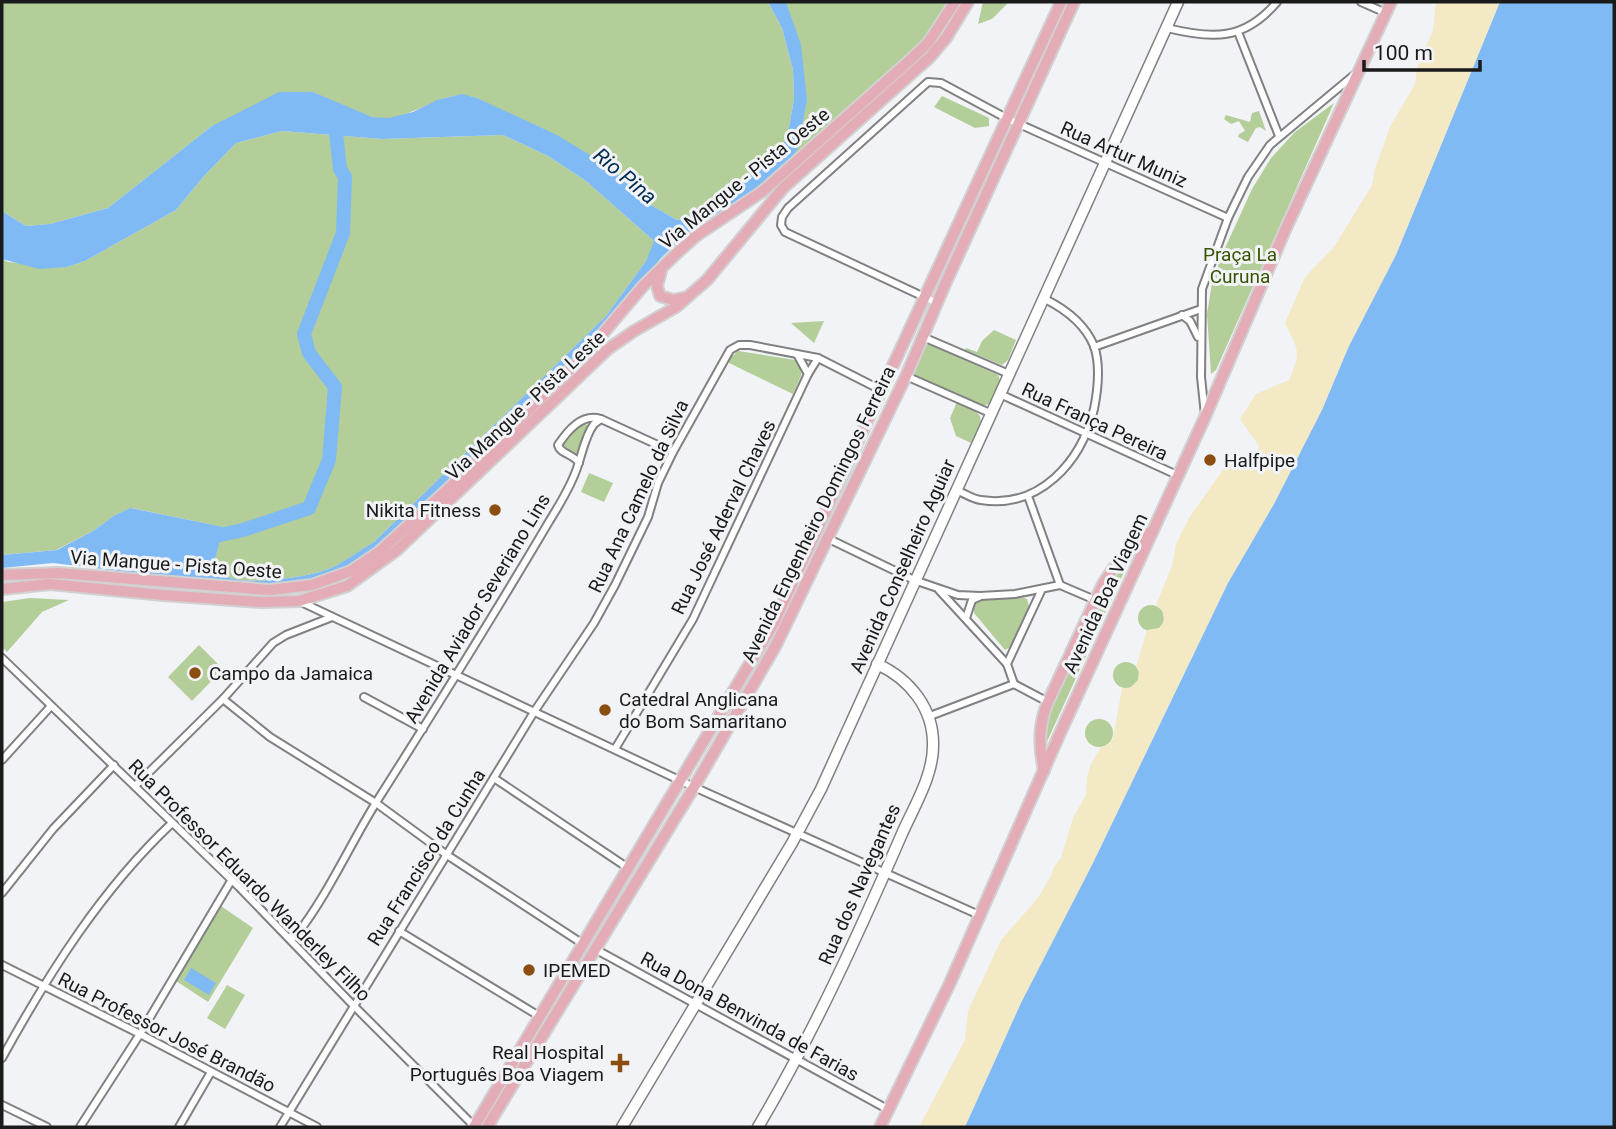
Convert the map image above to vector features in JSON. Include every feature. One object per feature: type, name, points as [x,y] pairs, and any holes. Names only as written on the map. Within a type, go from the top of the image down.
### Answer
[{"type":"main road","name":"Via Mangue - Pista Oeste","points":[[2,575],[58,573],[270,590],[290,589],[338,577],[379,552],[446,491],[583,357],[644,285],[696,236],[763,191],[928,43],[955,2]]},
{"type":"main road","name":"Via Mangue - Pista Leste","points":[[2,589],[50,584],[237,600],[299,601],[347,586],[397,551],[600,357],[619,341],[689,296],[723,263],[783,188],[930,57],[946,38],[968,2]]},
{"type":"main road","name":"Avenida Engenheiro Domingos Ferreira","points":[[474,1126],[774,623],[1061,2]]},
{"type":"main road","name":"Avenida Engenheiro Domingos Ferreira","points":[[487,1127],[694,787],[776,645],[906,376],[1074,2]]},
{"type":"main road","name":"Avenida Conselheiro Aguiar","points":[[622,1127],[798,834],[821,789],[1178,2]]},
{"type":"main road","name":"Avenida Boa Viagem","points":[[880,1127],[950,983],[1205,417],[1286,229],[1388,7]]},
{"type":"main road","points":[[662,268],[657,286],[660,296],[673,300],[689,296]]},
{"type":"main road","points":[[1044,771],[1039,741],[1042,716],[1048,702],[1095,600],[1113,569],[1156,526]]},
{"type":"main road","points":[[877,664],[898,675],[930,716]]},
{"type":"main road","name":"Rua dos Navegantes","points":[[758,1127],[797,1061],[929,770],[933,747],[930,716]]},
{"type":"street","points":[[1167,28],[1207,36],[1238,32],[1261,18],[1276,2]]},
{"type":"street","points":[[1360,2],[1388,7]]},
{"type":"street","points":[[1238,32],[1279,136]]},
{"type":"street","name":"Avenida Boa Viagem","points":[[1205,417],[1200,342],[1202,289],[1228,218],[1258,160],[1279,136],[1359,72]]},
{"type":"street","name":"Rua Artur Muniz","points":[[924,298],[805,243],[785,232],[781,225],[782,217],[788,208],[928,82],[941,83],[1008,119],[1228,218]]},
{"type":"street","points":[[924,298],[937,303]]},
{"type":"street","points":[[956,490],[978,500],[1001,501],[1028,496],[1045,487],[1060,474],[1086,434],[1097,393],[1094,347],[1075,319],[1062,307],[1045,299]]},
{"type":"street","points":[[1094,347],[1201,309]]},
{"type":"street","points":[[1182,315],[1190,321],[1200,342]]},
{"type":"street","points":[[923,337],[1009,374]]},
{"type":"street","name":"Rua Ana Camelo da Silva","points":[[534,712],[594,623],[615,585],[651,510],[658,483],[710,382],[730,350],[739,345],[750,345],[818,358]]},
{"type":"street","points":[[797,354],[808,374]]},
{"type":"street","points":[[818,358],[881,390]]},
{"type":"street","name":"Rua José Aderval Chaves","points":[[615,749],[693,619],[808,374],[818,358]]},
{"type":"street","points":[[906,376],[990,413]]},
{"type":"street","name":"Rua França Pereira","points":[[999,394],[1177,475]]},
{"type":"street","points":[[579,463],[577,458],[561,450],[558,445],[580,421],[590,417],[601,419],[673,453]]},
{"type":"street","name":"Avenida Aviador Severiano Lins","points":[[293,939],[332,882],[376,803],[487,629],[556,511],[594,424],[601,419]]},
{"type":"street","points":[[1028,496],[1060,585]]},
{"type":"street","points":[[828,539],[914,580],[958,594],[1015,594],[1060,585],[1095,600]]},
{"type":"street","points":[[937,589],[1007,664],[1014,684],[1048,702]]},
{"type":"street","points":[[1007,664],[1041,589]]},
{"type":"street","points":[[966,618],[972,600],[980,596]]},
{"type":"street","points":[[299,601],[694,787],[979,915]]},
{"type":"street","points":[[135,786],[223,699],[273,643],[329,615]]},
{"type":"street","name":"Rua Professor Eduardo Wanderley Filho","points":[[2,658],[293,939],[353,1006],[474,1126]]},
{"type":"street","points":[[930,716],[1014,684]]},
{"type":"street","points":[[365,697],[423,729]]},
{"type":"street","points":[[223,699],[270,737],[376,803],[447,855],[583,944]]},
{"type":"street","points":[[2,760],[51,706]]},
{"type":"street","name":"Rua Francisco da Cunha","points":[[281,1127],[534,712]]},
{"type":"street","points":[[2,893],[52,829],[114,765]]},
{"type":"street","points":[[494,778],[628,868]]},
{"type":"street","points":[[2,1058],[43,985],[126,870],[172,823]]},
{"type":"street","points":[[80,1127],[141,1034],[231,881]]},
{"type":"street","points":[[399,932],[539,1016]]},
{"type":"street","name":"Rua Dona Benvinda de Farias","points":[[595,949],[889,1110]]},
{"type":"street","name":"Rua Professor José Brandão","points":[[2,965],[141,1034],[317,1127]]},
{"type":"street","points":[[179,1127],[211,1072]]},
{"type":"street","points":[[2,1105],[47,1127]]},
{"type":"green space","points":[[2,2],[768,2],[782,28],[793,70],[794,99],[787,138],[771,161],[684,219],[677,220],[642,200],[613,169],[477,98],[453,96],[401,116],[379,118],[350,110],[313,92],[212,126],[108,208],[50,224],[26,226],[2,211]]},
{"type":"green space","points":[[786,2],[948,2],[929,33],[906,58],[788,163],[807,100]]},
{"type":"green space","points":[[983,2],[1009,2],[992,19],[978,24]]},
{"type":"green space","points":[[942,96],[989,118],[989,126],[975,128],[934,107]]},
{"type":"green space","name":"Praça La Curuna","points":[[1334,103],[1216,370],[1211,374],[1207,314],[1212,283],[1221,257],[1252,189],[1271,158],[1295,132]]},
{"type":"green space","points":[[1259,111],[1266,131],[1260,127],[1256,128],[1248,142],[1238,137],[1245,131],[1239,121],[1231,124],[1224,119],[1226,115],[1250,122],[1252,113]]},
{"type":"green space","points":[[282,131],[382,139],[503,135],[548,156],[586,181],[655,242],[646,261],[606,316],[374,542],[331,568],[279,579],[237,580],[222,572],[215,560],[222,527],[132,508],[56,550],[2,555],[2,259],[8,262],[67,267],[85,261],[176,210],[236,143]]},
{"type":"green space","points":[[824,321],[814,343],[791,323]]},
{"type":"green space","points":[[994,330],[1016,340],[1008,360],[1002,365],[965,350],[966,348],[977,352],[982,341]]},
{"type":"green space","points":[[930,344],[998,375],[1000,380],[989,404],[982,406],[914,375],[912,372],[922,345]]},
{"type":"green space","points":[[738,351],[795,360],[802,367],[793,394],[729,363],[729,359]]},
{"type":"green space","points":[[957,402],[973,409],[980,416],[981,422],[971,443],[956,436],[950,418]]},
{"type":"green space","points":[[580,423],[586,423],[588,429],[578,452],[573,454],[563,445]]},
{"type":"green space","points":[[589,473],[613,483],[604,502],[581,492]]},
{"type":"green space","points":[[1124,564],[1126,568],[1045,746],[1044,719],[1104,585]]},
{"type":"green space","points":[[30,598],[69,600],[42,612],[7,652],[2,647],[2,602]]},
{"type":"green space","points":[[1024,598],[1029,606],[1012,646],[1005,650],[974,613],[974,602],[980,599]]},
{"type":"green space","points":[[1151,605],[1160,609],[1164,618],[1160,627],[1151,631],[1142,627],[1138,618],[1142,609]]},
{"type":"green space","name":"Campo da Jamaica","points":[[199,645],[223,669],[192,701],[168,677]]},
{"type":"green space","points":[[1126,662],[1135,666],[1139,675],[1135,684],[1126,688],[1117,684],[1113,675],[1117,666]]},
{"type":"green space","points":[[1099,719],[1109,723],[1113,733],[1109,743],[1099,747],[1089,743],[1085,733],[1089,723]]},
{"type":"green space","points":[[221,906],[253,928],[208,1002],[176,981]]},
{"type":"green space","points":[[227,985],[245,995],[225,1029],[207,1018]]},
{"type":"sand","points":[[1436,2],[1500,2],[1396,255],[1349,346],[1322,410],[1274,504],[1228,583],[1093,863],[1021,1003],[965,1127],[919,1127],[965,1040],[968,1011],[1001,940],[1037,899],[1061,858],[1073,818],[1086,795],[1091,764],[1101,747],[1108,745],[1113,738],[1122,688],[1130,688],[1138,680],[1139,672],[1136,667],[1147,630],[1159,628],[1164,622],[1163,611],[1156,605],[1172,566],[1176,544],[1189,518],[1227,464],[1240,462],[1257,454],[1259,446],[1240,419],[1256,394],[1289,380],[1296,363],[1297,351],[1285,323],[1305,277],[1334,247],[1372,185],[1390,127],[1415,84],[1417,68],[1433,30]]},
{"type":"water","points":[[768,2],[786,2],[801,45],[807,100],[798,148],[788,163],[757,188],[686,234],[661,258],[609,322],[571,361],[396,533],[356,564],[305,583],[276,587],[233,585],[53,563],[2,568],[2,555],[57,550],[131,508],[223,527],[215,560],[222,572],[237,580],[279,579],[331,568],[374,542],[606,316],[646,261],[654,241],[586,181],[548,156],[503,135],[382,139],[282,131],[236,143],[176,210],[85,261],[67,267],[39,269],[2,259],[2,211],[26,226],[50,224],[108,208],[212,126],[279,92],[313,92],[372,117],[388,118],[462,94],[477,98],[557,135],[613,169],[642,200],[677,220],[684,219],[771,161],[787,138],[794,99],[793,70],[782,28]]},
{"type":"water","points":[[1500,2],[1614,2],[1614,1127],[965,1127],[1021,1003],[1093,863],[1228,583],[1274,504],[1322,410],[1349,346],[1396,255]]},
{"type":"water","points":[[191,968],[216,983],[209,995],[184,980]]},
{"type":"waterway","points":[[207,544],[211,537],[243,530],[309,508],[329,460],[335,387],[309,353],[304,334],[343,233],[345,177],[340,169],[335,124]]},
{"type":"place","name":"Halfpipe","points":[[1210,460]]},
{"type":"place","name":"Nikita Fitness","points":[[495,510]]},
{"type":"place","name":"Campo da Jamaica","points":[[195,673]]},
{"type":"place","name":"Catedral Anglicana do Bom Samaritano","points":[[605,710]]},
{"type":"place","name":"IPEMED","points":[[529,970]]},
{"type":"place","name":"Real Hospital Português Boa Viagem","points":[[620,1063]]},
{"type":"water label","name":"Rio Pina","points":[[625,176]]}]
